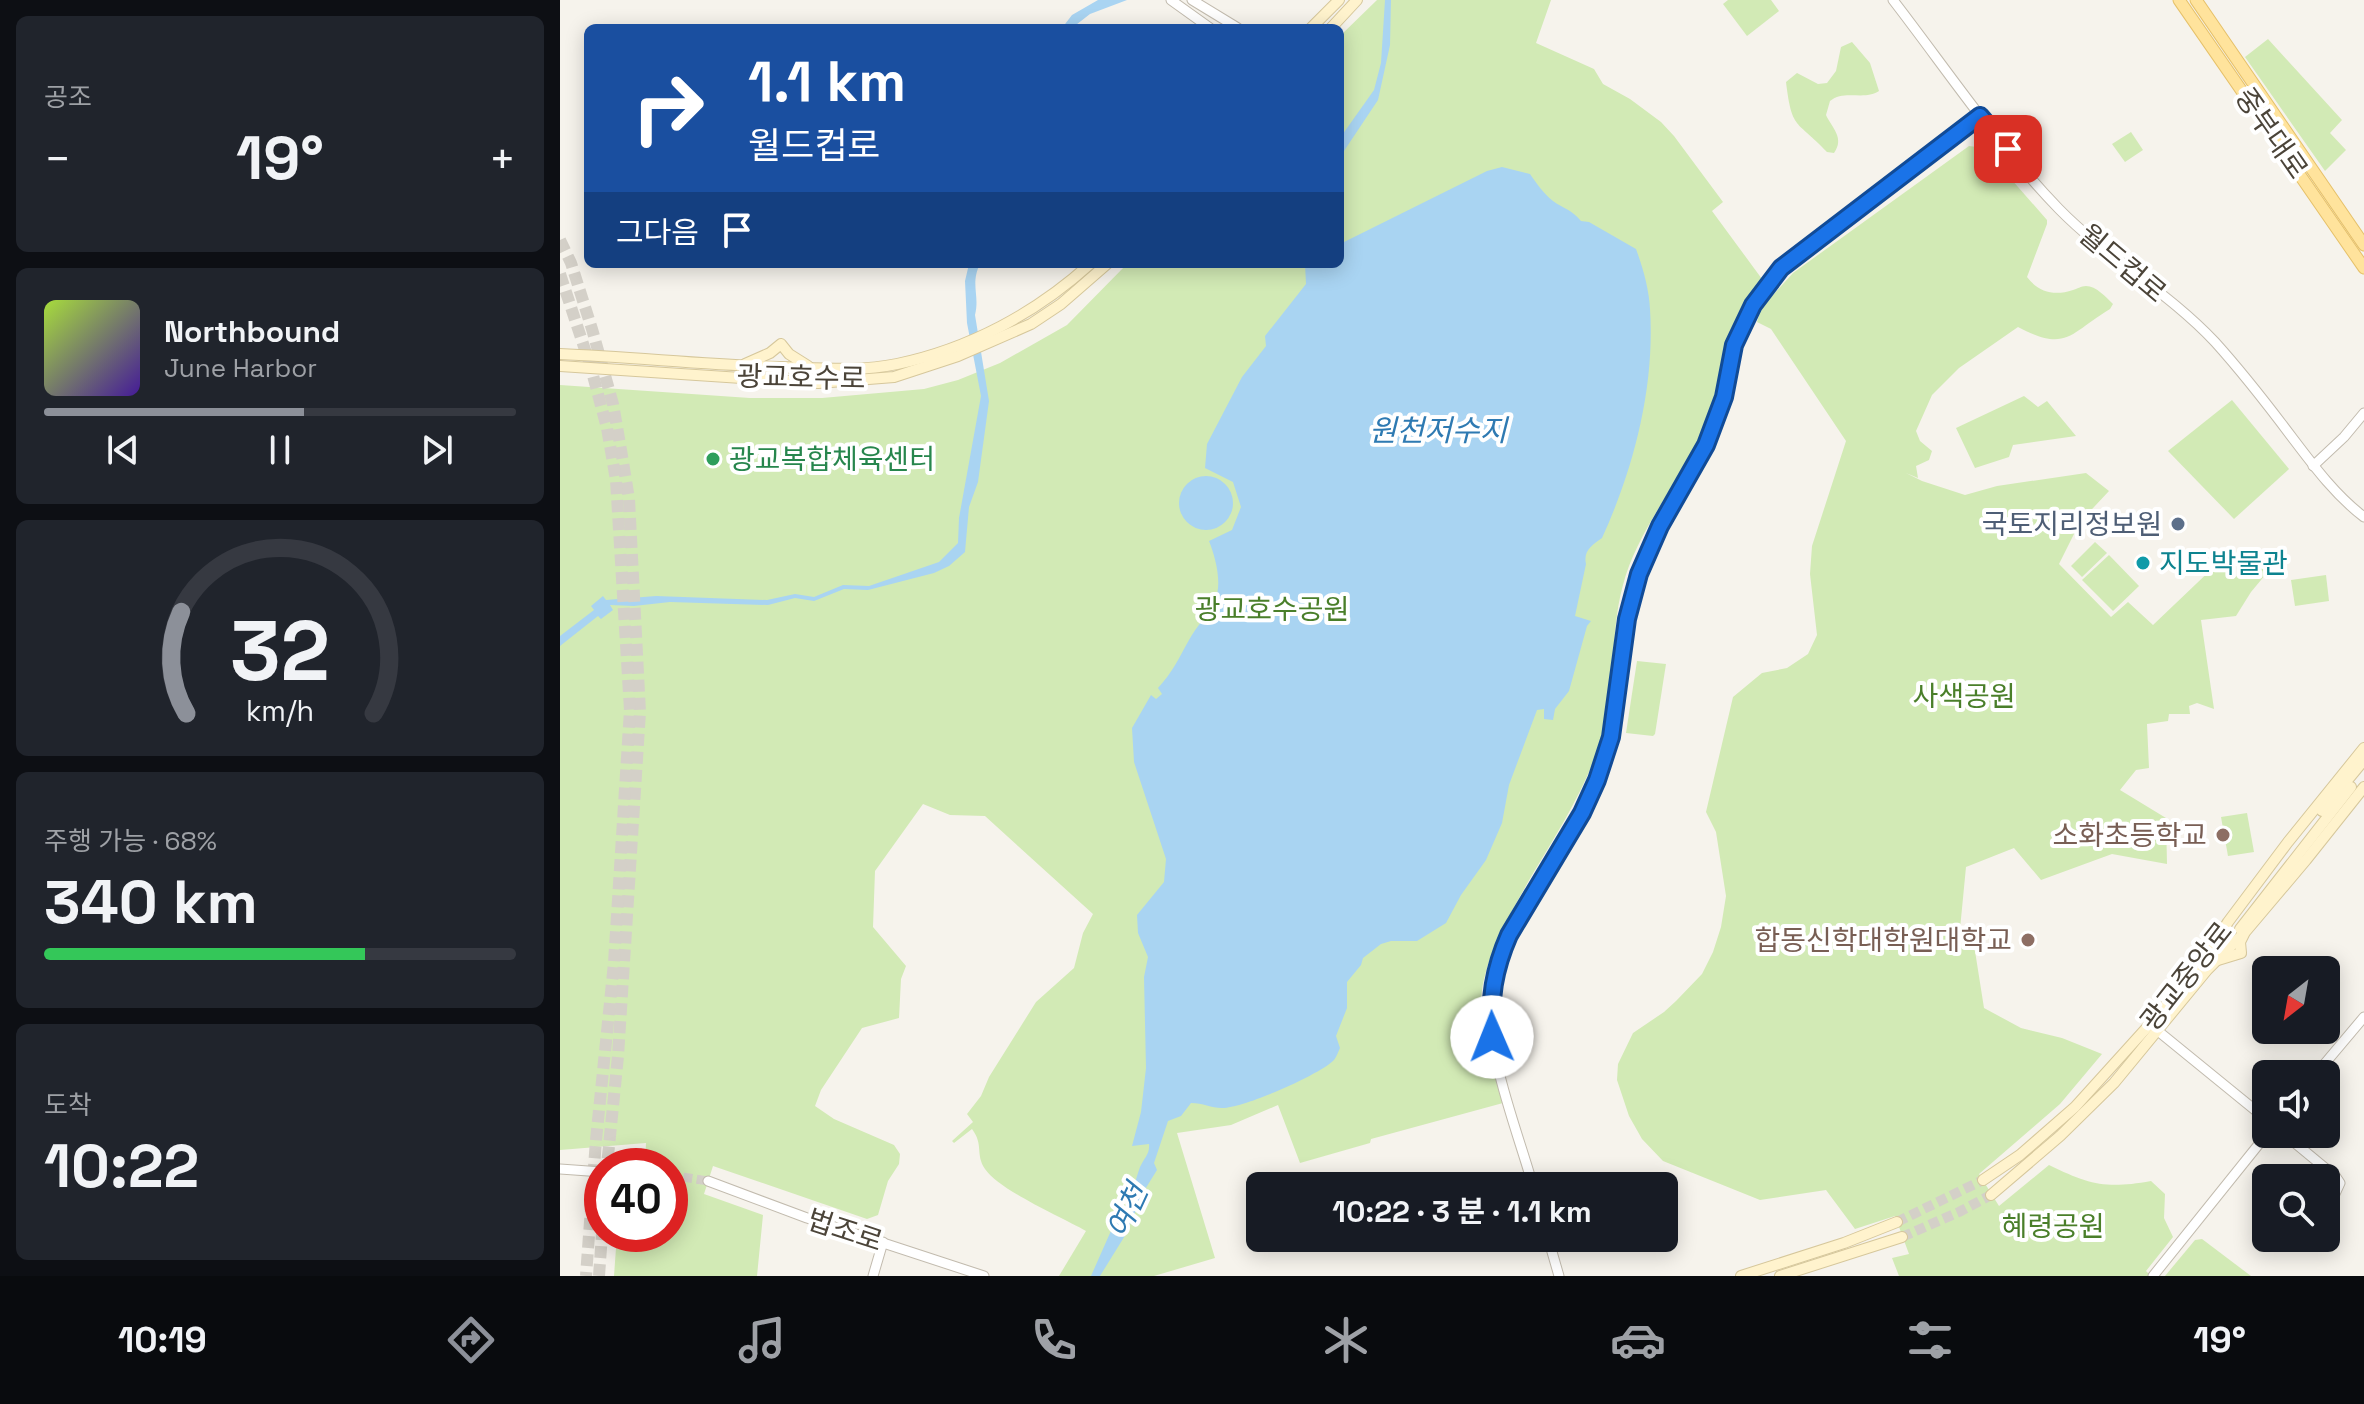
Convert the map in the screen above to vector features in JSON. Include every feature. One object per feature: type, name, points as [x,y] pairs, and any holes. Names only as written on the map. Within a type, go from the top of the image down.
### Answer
[{"type":"main road","points":[[1314,24],[1339,0]]},
{"type":"main road","name":"중부대로","points":[[2179,0],[2364,268]]},
{"type":"main road","name":"중부대로","points":[[2196,0],[2364,245]]},
{"type":"main road","points":[[1335,24],[1355,2]]},
{"type":"main road","name":"광교호수로","points":[[998,333],[1057,294],[1086,268]]},
{"type":"main road","name":"광교호수로","points":[[560,366],[818,383],[894,377],[998,333],[1031,324],[1061,304],[1102,268]]},
{"type":"main road","points":[[739,366],[770,353],[781,344],[801,363],[813,368]]},
{"type":"main road","name":"광교호수로","points":[[560,354],[813,368],[895,364],[957,351]]},
{"type":"main road","name":"광교중앙로","points":[[1991,1195],[2060,1136],[2132,1064],[2213,957],[2228,922],[2364,748]]},
{"type":"main road","points":[[2213,957],[2364,760]]},
{"type":"main road","points":[[2228,947],[2250,913],[2364,770]]},
{"type":"main road","name":"광교중앙로","points":[[1983,1180],[2020,1155],[2075,1107],[2213,957],[2246,931],[2364,787]]},
{"type":"main road","points":[[2213,957],[2241,953],[2240,942],[2246,931]]},
{"type":"main road","points":[[1741,1276],[1844,1243],[1897,1222]]},
{"type":"main road","points":[[1780,1276],[1902,1237]]},
{"type":"main road","points":[[1798,1276],[1807,1267]]},
{"type":"street","points":[[1171,0],[1204,24]]},
{"type":"street","points":[[1192,0],[1231,24]]},
{"type":"street","name":"월드컵로","points":[[1893,0],[1980,116],[2059,209],[2217,344],[2313,466],[2364,517]]},
{"type":"street","points":[[1529,1172],[1492,1037],[1492,990],[1500,955],[1582,813],[1597,780],[1616,710],[1630,606],[1646,553],[1706,445],[1724,397],[1734,345],[1765,286],[1781,268],[1980,116]]},
{"type":"street","points":[[2313,466],[2364,413]]},
{"type":"street","points":[[2328,1060],[2364,1017]]},
{"type":"street","points":[[2158,1031],[2252,1108]]},
{"type":"street","points":[[2153,1276],[2256,1148]]},
{"type":"street","points":[[2301,1148],[2320,1164]]},
{"type":"street","points":[[560,1169],[584,1171]]},
{"type":"street","name":"법조로","points":[[708,1181],[984,1276]]},
{"type":"street","points":[[873,1276],[883,1242]]},
{"type":"street","points":[[1552,1252],[1559,1276]]},
{"type":"green space","name":"광교호수공원","points":[[1377,0],[1551,0],[1536,43],[1594,69],[1603,84],[1661,122],[1723,202],[1712,211],[1762,279],[1731,329],[1712,405],[1696,444],[1649,524],[1623,585],[1606,722],[1595,759],[1570,810],[1504,926],[1488,965],[1481,1010],[1503,1103],[1371,1139],[1370,1143],[1300,1163],[1278,1105],[1231,1125],[1177,1133],[1215,1258],[1154,1276],[1059,1276],[1086,1231],[992,1177],[982,1164],[978,1140],[972,1129],[954,1143],[952,1141],[973,1122],[967,1114],[981,1096],[989,1077],[1036,1002],[1074,968],[1083,933],[1093,914],[985,816],[950,815],[923,804],[875,871],[873,927],[906,966],[901,979],[899,1018],[862,1028],[821,1090],[815,1106],[834,1119],[894,1145],[900,1154],[899,1164],[888,1181],[878,1215],[867,1219],[713,1166],[704,1194],[763,1215],[757,1276],[614,1276],[616,1252],[688,1252],[688,1148],[646,1148],[646,1143],[560,1150],[560,385],[750,398],[822,398],[924,389],[958,380],[1000,363],[1067,325],[1123,268],[1344,268],[1344,32]]},
{"type":"green space","points":[[1728,0],[1771,0],[1779,11],[1747,36],[1723,4]]},
{"type":"green space","points":[[2268,39],[2342,120],[2330,133],[2346,150],[2325,171],[2245,57]]},
{"type":"green space","points":[[1852,42],[1870,63],[1879,91],[1867,95],[1841,96],[1830,101],[1826,115],[1838,143],[1834,153],[1827,152],[1793,117],[1786,82],[1797,73],[1818,84],[1827,83],[1836,71],[1841,47]]},
{"type":"green space","points":[[2131,132],[2143,150],[2125,162],[2112,144]]},
{"type":"green space","name":"사색공원","points":[[1969,146],[1984,148],[2047,220],[2027,277],[2042,290],[2054,293],[2090,286],[2113,304],[2067,337],[2047,339],[2018,327],[1959,368],[1932,395],[1916,431],[1920,441],[1932,451],[1929,460],[1916,466],[1918,478],[1906,473],[1922,481],[1965,495],[1997,486],[2086,473],[2109,491],[2080,522],[2059,564],[2111,617],[2128,602],[2153,625],[2218,563],[2233,579],[2256,561],[2276,562],[2236,616],[2201,620],[2214,709],[2197,703],[2189,706],[2190,714],[2169,714],[2168,721],[2147,724],[2149,768],[2136,770],[2120,790],[2166,818],[2167,864],[2112,854],[2041,880],[2014,848],[1966,867],[1960,929],[1975,951],[1984,1008],[2021,1028],[2062,1038],[2102,1054],[2060,1104],[1979,1174],[1999,1206],[2049,1165],[2098,1184],[2151,1181],[2165,1194],[2164,1218],[2173,1237],[2146,1271],[2151,1276],[1899,1276],[1892,1258],[1909,1254],[1895,1216],[1855,1229],[1826,1190],[1760,1200],[1663,1161],[1642,1139],[1629,1116],[1617,1080],[1618,1064],[1633,1033],[1664,1012],[1702,974],[1721,927],[1726,896],[1716,832],[1706,812],[1733,697],[1762,673],[1787,668],[1808,654],[1817,635],[1810,574],[1812,546],[1846,441],[1771,329],[1757,322],[1761,308],[1793,273]]},
{"type":"green space","points":[[2024,396],[2038,407],[2047,401],[2076,436],[2013,445],[2009,457],[1975,468],[1956,428]]},
{"type":"green space","points":[[2232,400],[2289,469],[2234,519],[2168,451]]},
{"type":"green space","points":[[2095,542],[2107,553],[2082,577],[2071,566]]},
{"type":"green space","points":[[2109,555],[2139,586],[2113,611],[2082,580]]},
{"type":"green space","points":[[2326,575],[2329,601],[2295,606],[2291,580]]},
{"type":"green space","points":[[1637,661],[1666,664],[1653,736],[1626,733]]},
{"type":"green space","points":[[2247,813],[2254,852],[2228,856],[2221,817]]},
{"type":"green space","name":"혜령공원","points":[[2202,1239],[2251,1276],[2165,1276],[2195,1240]]},
{"type":"water","points":[[1098,0],[1127,0],[1090,14],[1077,24],[1065,24],[1072,15]]},
{"type":"water","points":[[1385,0],[1391,0],[1390,45],[1378,100],[1344,151],[1344,132],[1374,90],[1381,63]]},
{"type":"water","name":"원천저수지","points":[[1502,167],[1530,174],[1549,198],[1581,221],[1589,222],[1636,249],[1649,301],[1649,368],[1640,426],[1624,484],[1602,538],[1586,555],[1575,616],[1591,621],[1569,691],[1555,709],[1553,720],[1544,719],[1544,709],[1537,710],[1509,785],[1502,823],[1486,860],[1446,923],[1417,941],[1381,944],[1363,958],[1347,982],[1347,1008],[1336,1036],[1340,1048],[1334,1060],[1326,1066],[1281,1090],[1232,1107],[1191,1103],[1181,1116],[1168,1121],[1154,1163],[1157,1170],[1144,1191],[1126,1234],[1100,1276],[1091,1276],[1114,1224],[1127,1206],[1149,1147],[1149,1144],[1132,1146],[1141,1112],[1146,1068],[1144,977],[1148,957],[1138,933],[1137,915],[1164,882],[1166,859],[1134,762],[1132,728],[1151,695],[1156,699],[1162,694],[1158,688],[1214,603],[1218,580],[1209,541],[1232,530],[1241,507],[1233,482],[1205,468],[1207,444],[1242,377],[1266,346],[1265,336],[1306,284],[1305,268],[1344,268],[1344,242],[1487,171]]},
{"type":"water","points":[[968,268],[978,268],[975,315],[989,401],[978,482],[969,507],[965,552],[949,566],[934,573],[868,590],[844,589],[814,601],[795,598],[768,605],[670,602],[610,605],[613,610],[601,619],[598,616],[560,646],[560,636],[594,610],[591,606],[603,596],[606,600],[656,596],[767,600],[795,594],[814,597],[843,585],[869,586],[939,562],[958,543],[959,518],[981,396],[967,323],[965,281]]},
{"type":"water","points":[[1206,476],[1225,484],[1233,503],[1225,522],[1206,530],[1187,522],[1179,503],[1187,484]]},
{"type":"tunnel","points":[[560,240],[571,263],[613,404],[629,499],[640,712],[618,1056],[609,1148]]},
{"type":"tunnel","points":[[560,274],[591,368],[607,428],[616,480],[630,710],[614,963],[586,1276]]},
{"type":"tunnel","points":[[688,1178],[708,1181]]},
{"type":"tunnel","points":[[1897,1222],[1983,1180]]},
{"type":"tunnel","points":[[1902,1237],[1991,1195]]},
{"type":"tunnel","points":[[599,1276],[601,1252]]},
{"type":"place","name":"광교복합체육센터","points":[[713,459]]},
{"type":"place","name":"국토지리정보원","points":[[2178,524]]},
{"type":"place","name":"지도박물관","points":[[2143,563]]},
{"type":"place","name":"소화초등학교","points":[[2223,835]]},
{"type":"place","name":"합동신학대학원대학교","points":[[2028,940]]},
{"type":"route","points":[[1492,1037],[1490,1007],[1500,955],[1582,813],[1597,780],[1611,737],[1633,592],[1646,553],[1690,476],[1720,412],[1734,345],[1753,305],[1781,268],[1980,116],[2008,149]]},
{"type":"water label","name":"여천","points":[[1127,1211]]}]
